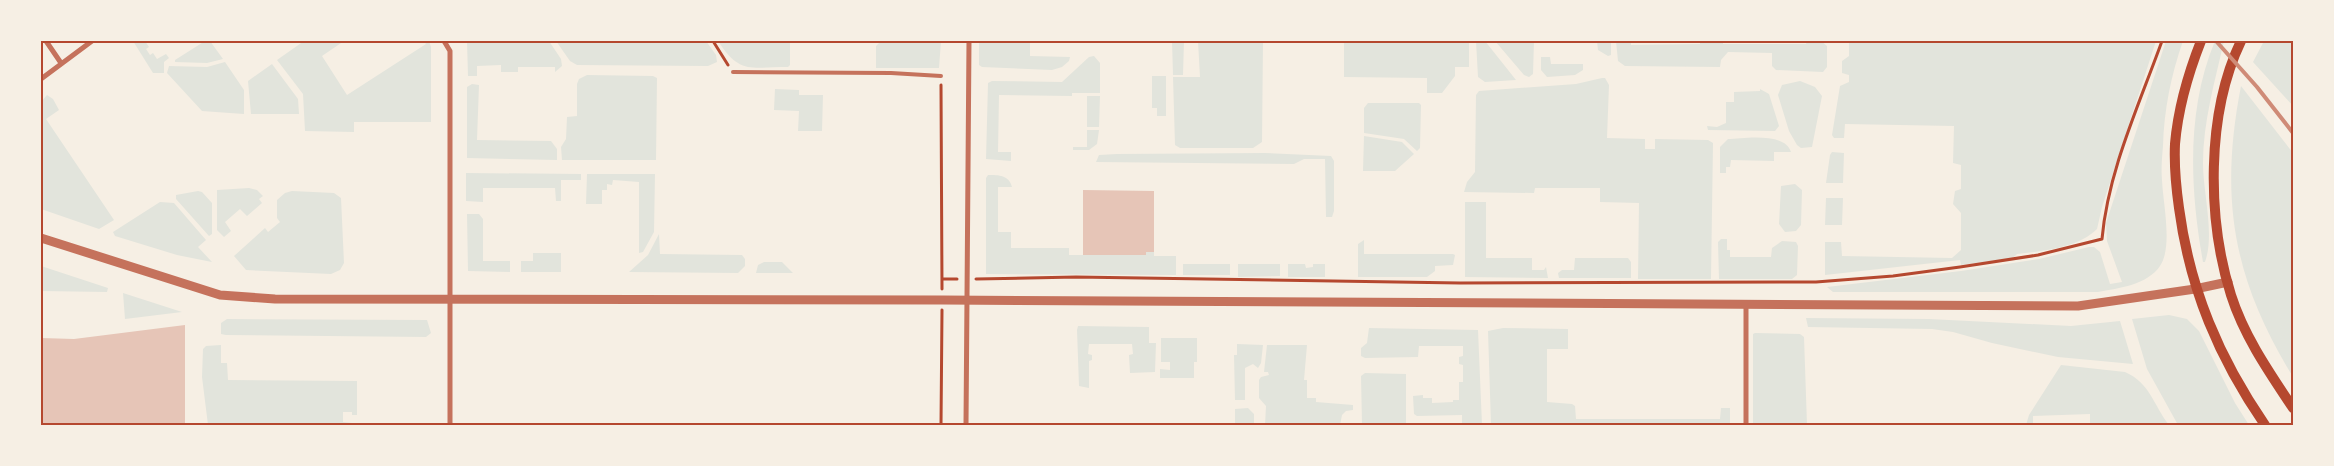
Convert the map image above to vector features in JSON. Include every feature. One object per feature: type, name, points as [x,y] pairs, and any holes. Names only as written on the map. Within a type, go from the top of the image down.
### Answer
[{"type":"main road","points":[[2201,41],[2190,70],[2175,144],[2175,178],[2182,234],[2195,289],[2219,349],[2246,397],[2265,425]]},
{"type":"main road","points":[[2241,41],[2227,78],[2217,126],[2214,162],[2218,231],[2231,296],[2255,350],[2293,408]]},
{"type":"street","points":[[46,41],[61,63]]},
{"type":"street","points":[[41,79],[92,41]]},
{"type":"street","points":[[444,41],[450,51],[450,425]]},
{"type":"street","points":[[966,425],[965,279],[968,41]]},
{"type":"street","points":[[41,238],[220,295],[275,300],[965,300],[1746,306],[2078,306],[2195,289],[2228,282]]},
{"type":"street","points":[[1746,306],[1746,425]]},
{"type":"lane","points":[[733,72],[891,73],[941,76]]},
{"type":"path","points":[[712,41],[733,72]]},
{"type":"path","points":[[941,76],[942,279],[1076,277],[1460,283],[1816,282],[1893,276],[2038,255],[2102,239],[2105,208],[2131,125],[2162,41]]},
{"type":"path","points":[[941,425],[942,322]]},
{"type":"shaded area","points":[[133,41],[145,41],[149,47],[146,49],[150,55],[153,53],[157,59],[166,54],[169,58],[164,62],[164,73],[153,73]]},
{"type":"shaded area","points":[[205,41],[210,41],[223,59],[207,63],[175,62],[175,60]]},
{"type":"shaded area","points":[[304,41],[344,41],[322,56],[347,95],[426,44],[424,41],[429,41],[431,47],[431,122],[354,122],[354,132],[305,131],[303,94],[277,60]]},
{"type":"shaded area","points":[[467,41],[549,41],[561,59],[562,66],[555,72],[555,67],[518,67],[518,72],[501,72],[501,65],[477,66],[477,76],[468,76]]},
{"type":"shaded area","points":[[556,41],[706,41],[716,55],[717,62],[708,66],[577,65],[570,61]]},
{"type":"shaded area","points":[[718,41],[790,41],[790,65],[788,67],[747,67],[733,59]]},
{"type":"shaded area","points":[[881,41],[941,41],[939,68],[876,68],[876,46]]},
{"type":"shaded area","points":[[979,41],[1030,41],[1030,56],[1070,57],[1069,61],[1062,67],[1052,70],[982,67],[979,65]]},
{"type":"shaded area","points":[[1172,41],[1184,41],[1183,75],[1173,75]]},
{"type":"shaded area","points":[[1198,41],[1263,41],[1262,142],[1253,148],[1180,148],[1175,145],[1173,77],[1200,77]]},
{"type":"shaded area","points":[[1344,41],[1469,41],[1469,67],[1455,67],[1455,76],[1442,93],[1427,93],[1427,78],[1344,77]]},
{"type":"shaded area","points":[[1476,41],[1485,41],[1516,80],[1485,82],[1478,77]]},
{"type":"shaded area","points":[[1495,41],[1534,41],[1533,74],[1529,77],[1524,75]]},
{"type":"shaded area","points":[[1597,41],[1611,41],[1611,55],[1608,56],[1598,50]]},
{"type":"shaded area","points":[[1616,41],[1631,41],[1631,45],[1700,44],[1700,41],[1723,41],[1723,44],[1806,44],[1807,41],[1821,41],[1827,46],[1827,67],[1823,72],[1776,70],[1772,66],[1772,53],[1728,52],[1721,60],[1720,67],[1625,66],[1618,61]]},
{"type":"shaded area","points":[[1840,41],[2156,41],[2102,207],[2097,229],[2080,241],[2060,248],[2017,254],[2013,258],[1961,265],[1960,260],[1825,275],[1825,242],[1841,242],[1842,256],[1952,258],[1961,250],[1961,213],[1953,204],[1955,191],[1961,189],[1961,165],[1953,163],[1954,126],[1845,124],[1844,138],[1834,138],[1832,135],[1840,86],[1849,82],[1849,75],[1842,73],[1842,61],[1849,56],[1849,43]]},
{"type":"shaded area","points":[[2166,41],[2183,41],[2169,93],[2165,119],[2162,172],[2167,237],[2166,248],[2160,266],[2148,278],[2132,285],[2098,292],[1833,292],[1827,287],[1961,271],[2039,259],[2089,247],[2094,247],[2100,252],[2110,284],[2122,282],[2107,241],[2106,223]]},
{"type":"shaded area","points":[[2215,41],[2224,41],[2205,132],[2203,175],[2209,239],[2208,251],[2205,262],[2203,262],[2195,207],[2193,150],[2199,95]]},
{"type":"shaded area","points":[[2264,41],[2293,41],[2293,106],[2253,62]]},
{"type":"shaded area","points":[[1094,56],[1100,63],[1100,93],[1072,93],[1072,96],[999,95],[998,152],[1011,152],[1011,161],[986,159],[988,83],[992,81],[1062,82],[1089,57]]},
{"type":"shaded area","points":[[1541,57],[1550,57],[1551,64],[1583,64],[1583,70],[1575,75],[1547,77],[1541,70]]},
{"type":"shaded area","points":[[225,62],[244,90],[244,114],[202,111],[167,73],[169,66],[207,67]]},
{"type":"shaded area","points":[[272,64],[298,99],[299,114],[251,114],[248,81]]},
{"type":"shaded area","points":[[587,75],[653,76],[657,78],[656,160],[562,160],[561,147],[566,139],[567,117],[577,116],[577,84],[579,79]]},
{"type":"shaded area","points":[[1152,76],[1166,76],[1166,116],[1157,116],[1157,108],[1152,108]]},
{"type":"shaded area","points":[[1605,78],[1609,85],[1607,138],[1645,139],[1645,149],[1655,149],[1655,139],[1708,140],[1713,143],[1711,279],[1638,279],[1639,203],[1600,202],[1600,188],[1535,188],[1534,193],[1464,192],[1467,182],[1475,172],[1476,95],[1479,91],[1576,84]]},
{"type":"shaded area","points":[[1800,81],[1815,87],[1822,96],[1812,147],[1801,148],[1797,145],[1789,131],[1778,95],[1782,85]]},
{"type":"shaded area","points":[[472,84],[479,85],[477,140],[551,141],[557,149],[557,160],[467,158],[467,87]]},
{"type":"shaded area","points":[[2241,86],[2293,153],[2293,377],[2256,306],[2244,272],[2236,237],[2232,202],[2231,165],[2234,127]]},
{"type":"shaded area","points":[[775,89],[799,90],[799,95],[823,95],[822,131],[798,131],[799,111],[774,110]]},
{"type":"shaded area","points":[[1760,89],[1769,94],[1779,126],[1775,131],[1708,130],[1707,126],[1717,127],[1726,123],[1726,102],[1734,102],[1734,92],[1760,91]]},
{"type":"shaded area","points":[[47,95],[53,99],[59,110],[46,119],[114,220],[99,229],[41,209],[41,102]]},
{"type":"shaded area","points":[[1087,96],[1100,96],[1099,127],[1087,127]]},
{"type":"shaded area","points":[[1368,103],[1419,103],[1421,105],[1420,148],[1417,151],[1404,139],[1364,133],[1364,108]]},
{"type":"shaded area","points":[[1087,130],[1099,130],[1097,144],[1089,150],[1073,150],[1073,147],[1087,147]]},
{"type":"shaded area","points":[[1364,136],[1402,142],[1414,154],[1395,171],[1363,171]]},
{"type":"shaded area","points":[[1754,137],[1773,139],[1781,141],[1791,152],[1774,152],[1774,161],[1731,160],[1730,167],[1726,167],[1726,173],[1720,173],[1720,147],[1728,139]]},
{"type":"shaded area","points":[[1832,152],[1844,153],[1843,183],[1826,183]]},
{"type":"shaded area","points":[[1265,153],[1331,156],[1334,161],[1334,211],[1332,217],[1326,217],[1325,159],[1304,159],[1294,164],[1096,162],[1099,155],[1117,154]]},
{"type":"shaded area","points":[[466,173],[581,174],[581,180],[561,180],[561,201],[556,201],[555,188],[483,188],[483,202],[466,201]]},
{"type":"shaded area","points":[[587,174],[655,174],[654,232],[643,252],[639,253],[639,182],[613,180],[612,185],[607,184],[607,190],[602,190],[602,204],[586,204]]},
{"type":"shaded area","points":[[988,175],[1006,178],[1011,183],[1012,187],[998,187],[998,232],[1011,232],[1011,248],[1069,248],[1069,255],[1146,255],[1146,252],[1154,252],[1154,256],[1176,256],[1176,275],[986,274],[986,178]]},
{"type":"shaded area","points":[[1795,184],[1802,190],[1801,225],[1796,231],[1785,232],[1779,224],[1781,186]]},
{"type":"shaded area","points":[[249,188],[257,190],[263,196],[259,199],[262,203],[247,216],[240,209],[225,222],[231,231],[224,237],[217,230],[217,190]]},
{"type":"shaded area","points":[[292,191],[334,193],[341,198],[344,263],[340,270],[331,274],[246,270],[234,256],[265,228],[268,232],[280,222],[277,218],[277,200],[285,193]]},
{"type":"shaded area","points":[[202,192],[212,203],[212,234],[209,236],[176,199],[176,195]]},
{"type":"shaded area","points":[[1826,198],[1843,198],[1842,225],[1825,225]]},
{"type":"shaded area","points":[[160,202],[174,203],[206,240],[198,247],[212,262],[177,255],[115,236],[113,232]]},
{"type":"shaded area","points":[[1465,202],[1486,202],[1486,258],[1532,258],[1532,270],[1544,270],[1546,267],[1548,278],[1465,277]]},
{"type":"shaded area","points":[[467,214],[479,214],[483,219],[483,261],[510,261],[510,272],[468,271]]},
{"type":"shaded area","points":[[659,234],[660,254],[742,255],[745,259],[745,266],[738,273],[629,272],[648,255]]},
{"type":"shaded area","points":[[1721,239],[1727,239],[1727,250],[1730,250],[1730,257],[1771,257],[1772,248],[1782,241],[1796,242],[1798,246],[1797,275],[1792,279],[1719,279],[1718,242]]},
{"type":"shaded area","points":[[1364,240],[1364,254],[1453,254],[1455,255],[1453,265],[1435,266],[1435,271],[1427,277],[1358,277],[1358,244]]},
{"type":"shaded area","points":[[533,253],[561,253],[561,272],[521,272],[521,261],[533,261]]},
{"type":"shaded area","points":[[1575,258],[1628,258],[1631,262],[1631,278],[1559,278],[1558,273],[1562,270],[1574,270]]},
{"type":"shaded area","points":[[764,262],[782,262],[793,273],[756,273],[758,265]]},
{"type":"shaded area","points":[[1183,264],[1230,264],[1230,275],[1183,275]]},
{"type":"shaded area","points":[[1238,264],[1280,264],[1280,276],[1238,277]]},
{"type":"shaded area","points":[[1288,264],[1305,264],[1306,268],[1313,267],[1313,264],[1325,264],[1325,277],[1288,277]]},
{"type":"shaded area","points":[[41,266],[108,288],[107,292],[41,291]]},
{"type":"shaded area","points":[[123,293],[182,312],[125,319]]},
{"type":"shaded area","points":[[2169,315],[2187,319],[2199,331],[2235,403],[2249,425],[2178,425],[2147,369],[2132,319]]},
{"type":"shaded area","points":[[1806,318],[1929,319],[2071,326],[2120,321],[2133,364],[2058,357],[1992,343],[1953,332],[1932,329],[1808,327]]},
{"type":"shaded area","points":[[227,319],[427,320],[431,333],[426,337],[221,334],[221,323]]},
{"type":"shaded area","points":[[1078,326],[1149,327],[1149,343],[1156,343],[1155,372],[1130,373],[1129,355],[1133,354],[1132,344],[1089,344],[1088,354],[1092,355],[1092,360],[1089,361],[1089,388],[1079,386]]},
{"type":"shaded area","points":[[1369,328],[1478,330],[1482,425],[1462,425],[1462,415],[1417,416],[1414,414],[1413,396],[1423,395],[1423,398],[1432,398],[1432,403],[1459,400],[1459,382],[1463,382],[1463,365],[1459,364],[1459,357],[1463,356],[1463,346],[1419,346],[1418,357],[1365,358],[1361,356],[1361,348],[1367,343]]},
{"type":"shaded area","points":[[1503,328],[1568,329],[1568,349],[1547,349],[1547,402],[1572,404],[1575,406],[1576,419],[1720,419],[1721,408],[1730,408],[1730,425],[1491,425],[1488,331]]},
{"type":"shaded area","points":[[1753,334],[1800,334],[1804,337],[1807,425],[1753,425]]},
{"type":"shaded area","points":[[1161,338],[1197,338],[1197,362],[1194,362],[1194,378],[1160,378],[1160,369],[1170,370],[1170,362],[1161,362]]},
{"type":"shaded area","points":[[1237,344],[1263,345],[1261,363],[1258,368],[1253,364],[1245,368],[1245,400],[1235,400],[1234,355],[1237,355]]},
{"type":"shaded area","points":[[221,345],[221,363],[227,363],[228,380],[357,381],[357,415],[352,415],[352,412],[343,412],[343,422],[352,423],[352,425],[208,425],[202,377],[203,349],[206,346]]},
{"type":"shaded area","points":[[1267,345],[1307,345],[1304,380],[1307,380],[1307,398],[1316,398],[1316,402],[1353,405],[1353,410],[1346,411],[1342,415],[1340,425],[1265,425],[1266,406],[1259,398],[1259,380],[1261,377],[1269,375],[1268,372],[1264,372]]},
{"type":"shaded area","points":[[2061,365],[2125,372],[2146,388],[2169,425],[2090,425],[2090,414],[2033,416],[2033,425],[2026,425],[2029,415]]},
{"type":"shaded area","points":[[1365,373],[1406,374],[1406,424],[1362,424],[1361,376]]},
{"type":"shaded area","points":[[1248,408],[1254,414],[1254,425],[1235,425],[1235,409]]},
{"type":"building","points":[[1083,190],[1154,191],[1154,252],[1146,252],[1146,255],[1083,255]]},
{"type":"building","points":[[185,325],[185,425],[42,425],[41,338],[74,339]]},
{"type":"railway","points":[[2216,41],[2257,87],[2293,133]]}]
